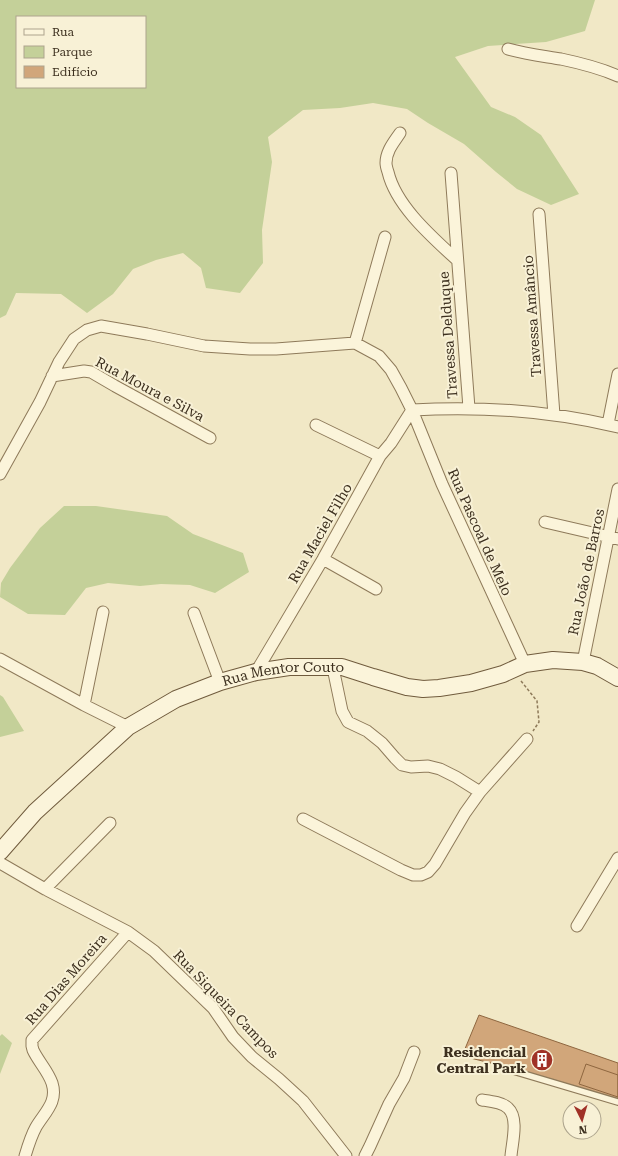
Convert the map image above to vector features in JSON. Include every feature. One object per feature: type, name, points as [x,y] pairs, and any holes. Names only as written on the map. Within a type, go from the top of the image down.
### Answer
[{"type":"street","points":[[508,49],[567,60],[618,76]]},
{"type":"street","name":"Travessa Delduque","points":[[400,134],[389,149],[386,163],[390,183],[399,200],[434,239],[458,260]]},
{"type":"street","name":"Travessa Delduque","points":[[452,173],[469,408]]},
{"type":"street","name":"Travessa Amâncio","points":[[539,214],[554,415]]},
{"type":"street","points":[[0,474],[40,402],[59,362],[74,339],[87,330],[101,326],[120,328],[204,346],[250,349],[276,349],[355,343],[385,237]]},
{"type":"street","name":"Rua Pascoal de Melo","points":[[355,343],[379,356],[391,370],[401,388],[412,410],[445,491],[525,664]]},
{"type":"street","name":"Rua Moura e Silva","points":[[52,376],[84,371],[91,372],[210,438]]},
{"type":"street","points":[[412,410],[469,408],[510,411],[554,415],[613,426],[618,374]]},
{"type":"street","name":"Rua Maciel Filho","points":[[256,672],[323,559],[380,456],[391,443],[412,410]]},
{"type":"street","points":[[316,425],[380,456]]},
{"type":"street","name":"Rua João de Barros","points":[[582,662],[613,538],[618,489]]},
{"type":"street","points":[[545,522],[613,538]]},
{"type":"street","points":[[323,559],[376,589]]},
{"type":"street","points":[[84,705],[104,612]]},
{"type":"street","points":[[194,613],[220,682]]},
{"type":"street","points":[[0,659],[84,705],[128,727]]},
{"type":"street","name":"Rua Mentor Couto","points":[[0,852],[35,812],[128,727],[176,699],[220,682],[256,672],[289,667],[342,668],[407,687],[423,689],[439,688],[471,683],[504,674],[525,664],[553,660],[582,662],[597,666],[618,678]]},
{"type":"street","points":[[333,668],[340,704],[348,722],[367,731],[382,743],[402,765],[428,766],[440,769],[480,792]]},
{"type":"street","points":[[303,819],[401,870],[413,875],[421,875],[428,872],[435,864],[480,792],[527,739]]},
{"type":"street","points":[[45,889],[110,823]]},
{"type":"street","points":[[577,926],[618,858]]},
{"type":"street","name":"Rua Siqueira Campos","points":[[0,863],[45,889],[128,932],[154,951],[213,1008],[233,1037],[252,1057],[303,1101],[346,1156]]},
{"type":"street","name":"Rua Dias Moreira","points":[[25,1156],[32,1135],[50,1107],[53,1098],[51,1081],[33,1050],[32,1040],[128,932]]},
{"type":"street","points":[[364,1156],[370,1146],[388,1104],[404,1078],[414,1052]]},
{"type":"street","points":[[482,1100],[502,1104],[508,1107],[511,1112],[514,1126],[511,1156]]},
{"type":"lane","points":[[506,1069],[618,1102]]},
{"type":"path","points":[[504,674],[517,677],[537,701],[539,722],[527,739]]},
{"type":"green space","points":[[0,0],[595,0],[585,31],[546,42],[488,46],[455,57],[491,107],[515,117],[541,135],[579,194],[551,205],[517,189],[464,144],[407,109],[373,103],[340,108],[303,110],[268,137],[272,162],[262,230],[263,263],[240,293],[206,288],[201,268],[183,253],[156,260],[133,269],[113,294],[87,313],[61,294],[16,293],[6,315],[0,318]]},
{"type":"green space","points":[[64,506],[96,506],[167,516],[193,534],[243,553],[249,572],[215,593],[190,585],[161,584],[140,586],[108,583],[86,588],[65,615],[28,614],[0,597],[1,583],[10,568],[40,528]]},
{"type":"green space","points":[[0,695],[3,697],[24,731],[0,737]]},
{"type":"green space","points":[[2,1034],[12,1043],[0,1074],[0,1036]]},
{"type":"building","name":"Residencial Central Park","points":[[479,1015],[618,1063],[618,1099],[503,1066],[462,1056]]},
{"type":"building","points":[[586,1064],[618,1075],[618,1097],[579,1084]]},
{"type":"place","name":"Residencial Central Park","points":[[542,1060]]}]
